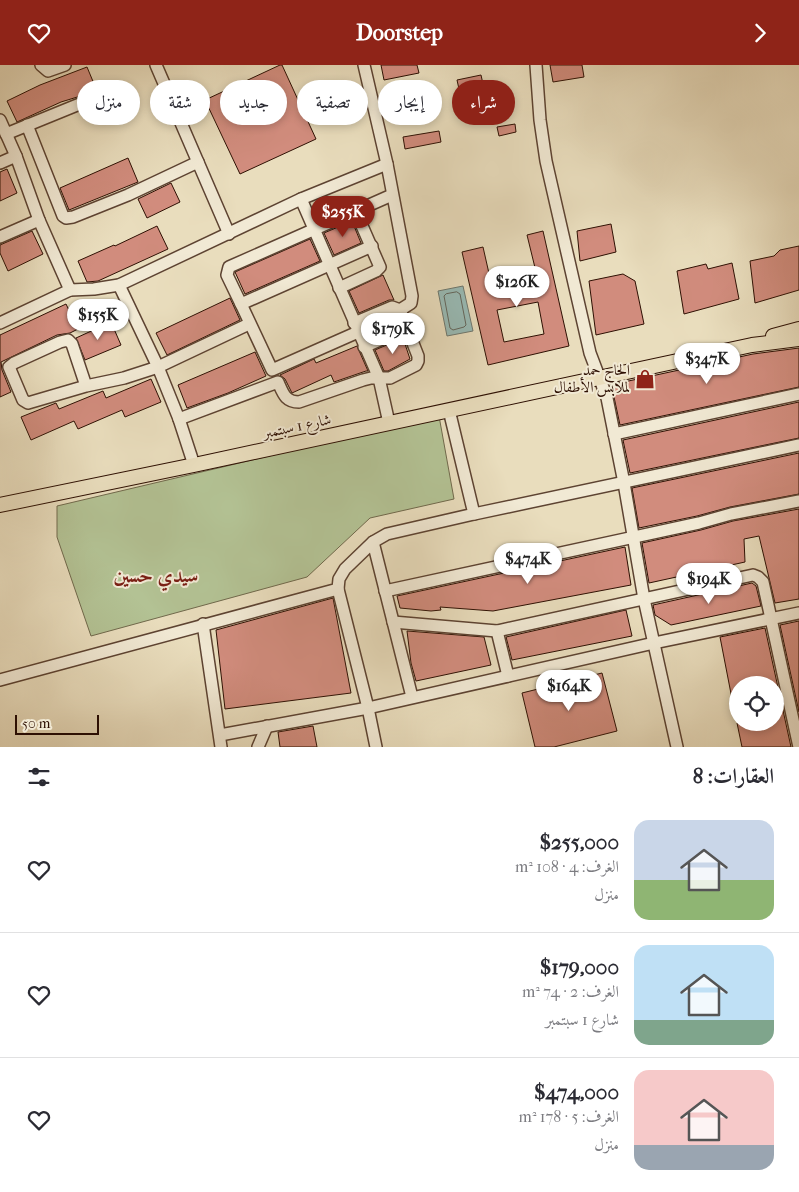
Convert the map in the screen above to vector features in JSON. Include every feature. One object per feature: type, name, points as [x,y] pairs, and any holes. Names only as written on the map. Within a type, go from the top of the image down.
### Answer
[{"type":"main road","points":[[752,345],[774,335],[799,329]]},
{"type":"main road","points":[[752,345],[799,339]]},
{"type":"main road","name":"شارع 1 سبتمبر","points":[[2,503],[194,465],[752,345]]},
{"type":"street","points":[[41,65],[48,71],[65,65]]},
{"type":"street","points":[[156,65],[229,234]]},
{"type":"street","points":[[364,65],[387,164],[412,296],[411,303],[400,310]]},
{"type":"street","points":[[536,65],[540,120],[546,161],[590,353],[607,398],[644,599],[677,747]]},
{"type":"street","points":[[6,134],[77,105]]},
{"type":"street","points":[[0,120],[16,156],[39,219],[70,290]]},
{"type":"street","points":[[27,125],[63,216],[66,218],[128,195],[198,162]]},
{"type":"street","points":[[0,163],[16,156]]},
{"type":"street","points":[[0,323],[70,290],[119,285],[301,199],[387,164]]},
{"type":"street","points":[[272,370],[392,307],[400,310],[418,356],[416,365],[390,377],[363,380],[299,402],[291,402],[286,398],[272,370],[249,324],[227,275],[229,267],[392,195]]},
{"type":"street","points":[[301,199],[378,378],[389,423]]},
{"type":"street","points":[[339,288],[379,269],[379,262],[356,212]]},
{"type":"street","points":[[0,237],[39,219]]},
{"type":"street","points":[[241,304],[372,247]]},
{"type":"street","points":[[119,285],[158,367],[179,419],[194,465]]},
{"type":"street","points":[[86,386],[72,344],[68,341],[60,342],[9,367],[26,403],[86,386],[124,378],[158,367],[249,324]]},
{"type":"street","points":[[364,347],[407,328]]},
{"type":"street","points":[[179,419],[278,382]]},
{"type":"street","points":[[614,434],[799,394]]},
{"type":"street","points":[[449,410],[474,514]]},
{"type":"street","points":[[376,747],[338,589],[339,579],[345,569],[373,542],[387,534],[474,514],[799,445]]},
{"type":"street","points":[[385,591],[731,514],[799,501]]},
{"type":"street","points":[[373,542],[412,697]]},
{"type":"street","points":[[393,622],[497,631],[753,575],[763,582],[794,703],[799,747]]},
{"type":"street","points":[[0,680],[338,589]]},
{"type":"street","points":[[220,735],[368,708],[654,643],[799,613]]},
{"type":"street","points":[[204,624],[221,747]]},
{"type":"street","points":[[497,631],[508,676]]},
{"type":"street","points":[[258,747],[267,726]]},
{"type":"green space","points":[[439,416],[454,499],[370,518],[307,577],[91,636],[57,537],[57,506]]},
{"type":"water","points":[[463,286],[473,331],[447,336],[438,291]]},
{"type":"building","points":[[282,65],[297,98],[297,125],[310,125],[316,139],[240,174],[210,111],[210,98],[220,93],[220,125],[287,125],[287,80],[248,80]]},
{"type":"building","points":[[381,65],[417,65],[419,73],[384,80]]},
{"type":"building","points":[[550,65],[582,65],[584,77],[553,82]]},
{"type":"building","points":[[87,67],[92,80],[77,80],[77,97],[61,102],[17,122],[7,101],[40,85]]},
{"type":"building","points":[[481,75],[482,80],[457,80]]},
{"type":"building","points":[[515,124],[516,132],[499,136],[497,127]]},
{"type":"building","points":[[439,131],[441,142],[405,149],[403,137]]},
{"type":"building","points":[[128,158],[138,182],[69,210],[60,188]]},
{"type":"building","points":[[7,169],[17,193],[0,201],[0,172]]},
{"type":"building","points":[[171,183],[180,202],[147,218],[138,199]]},
{"type":"building","points":[[352,221],[361,243],[334,255],[324,233]]},
{"type":"building","points":[[611,224],[616,252],[580,261],[577,231]]},
{"type":"building","points":[[157,226],[168,249],[98,281],[87,282],[78,261]]},
{"type":"building","points":[[32,231],[43,254],[8,271],[0,253],[0,245]]},
{"type":"building","points":[[543,231],[569,346],[488,365],[462,252],[483,247],[493,291],[538,280],[527,235]],"holes":[[[538,302],[544,334],[504,342],[497,310]]]},
{"type":"building","points":[[310,239],[320,261],[245,294],[235,272]]},
{"type":"building","points":[[799,246],[799,290],[755,303],[750,261],[774,256],[780,250]]},
{"type":"building","points":[[732,263],[739,299],[684,314],[677,271],[706,264],[708,269]]},
{"type":"building","points":[[623,274],[635,281],[644,324],[596,335],[589,281]]},
{"type":"building","points":[[383,275],[394,300],[389,300],[359,313],[349,291]]},
{"type":"building","points":[[230,298],[240,320],[167,355],[156,333]]},
{"type":"building","points":[[66,304],[78,329],[70,333],[57,335],[1,362],[2,370],[11,392],[0,397],[0,335]]},
{"type":"building","points":[[111,322],[121,345],[85,360],[76,338]]},
{"type":"building","points":[[403,338],[410,359],[388,371],[384,371],[375,350]]},
{"type":"building","points":[[357,346],[368,371],[334,382],[331,375],[292,393],[285,379],[280,375],[314,359],[316,363]]},
{"type":"building","points":[[799,348],[799,387],[620,425],[610,385],[753,354]]},
{"type":"building","points":[[255,352],[266,376],[187,408],[178,385]]},
{"type":"building","points":[[151,379],[161,402],[125,417],[122,410],[78,429],[74,421],[31,440],[21,417],[56,403],[59,409],[103,391],[106,398]]},
{"type":"building","points":[[799,402],[799,438],[630,473],[623,440]]},
{"type":"building","points":[[799,453],[799,494],[730,507],[639,528],[632,488]]},
{"type":"building","points":[[799,509],[799,599],[775,603],[759,536],[744,539],[745,562],[649,583],[642,543],[733,521]]},
{"type":"building","points":[[625,547],[631,585],[493,611],[440,607],[441,610],[431,611],[400,608],[397,596]]},
{"type":"building","points":[[752,583],[756,586],[761,606],[671,625],[655,615],[653,605]]},
{"type":"building","points":[[333,598],[351,693],[225,709],[216,630]]},
{"type":"building","points":[[626,610],[632,636],[512,660],[506,637]]},
{"type":"building","points":[[799,621],[799,712],[780,625]]},
{"type":"building","points":[[765,628],[775,676],[729,676],[729,683],[720,637]]},
{"type":"building","points":[[407,631],[484,637],[491,665],[416,681],[411,663]]},
{"type":"building","points":[[602,673],[617,731],[554,747],[535,747],[522,693]]},
{"type":"building","points":[[784,715],[791,747],[742,747],[739,731],[784,731]]},
{"type":"building","points":[[313,726],[317,747],[280,747],[278,732]]},
{"type":"place","name":"الحاج حمد لملابس الأطفال","points":[[645,379]]},
{"type":"district","name":"سيدي حسين","points":[[156,575]]}]
